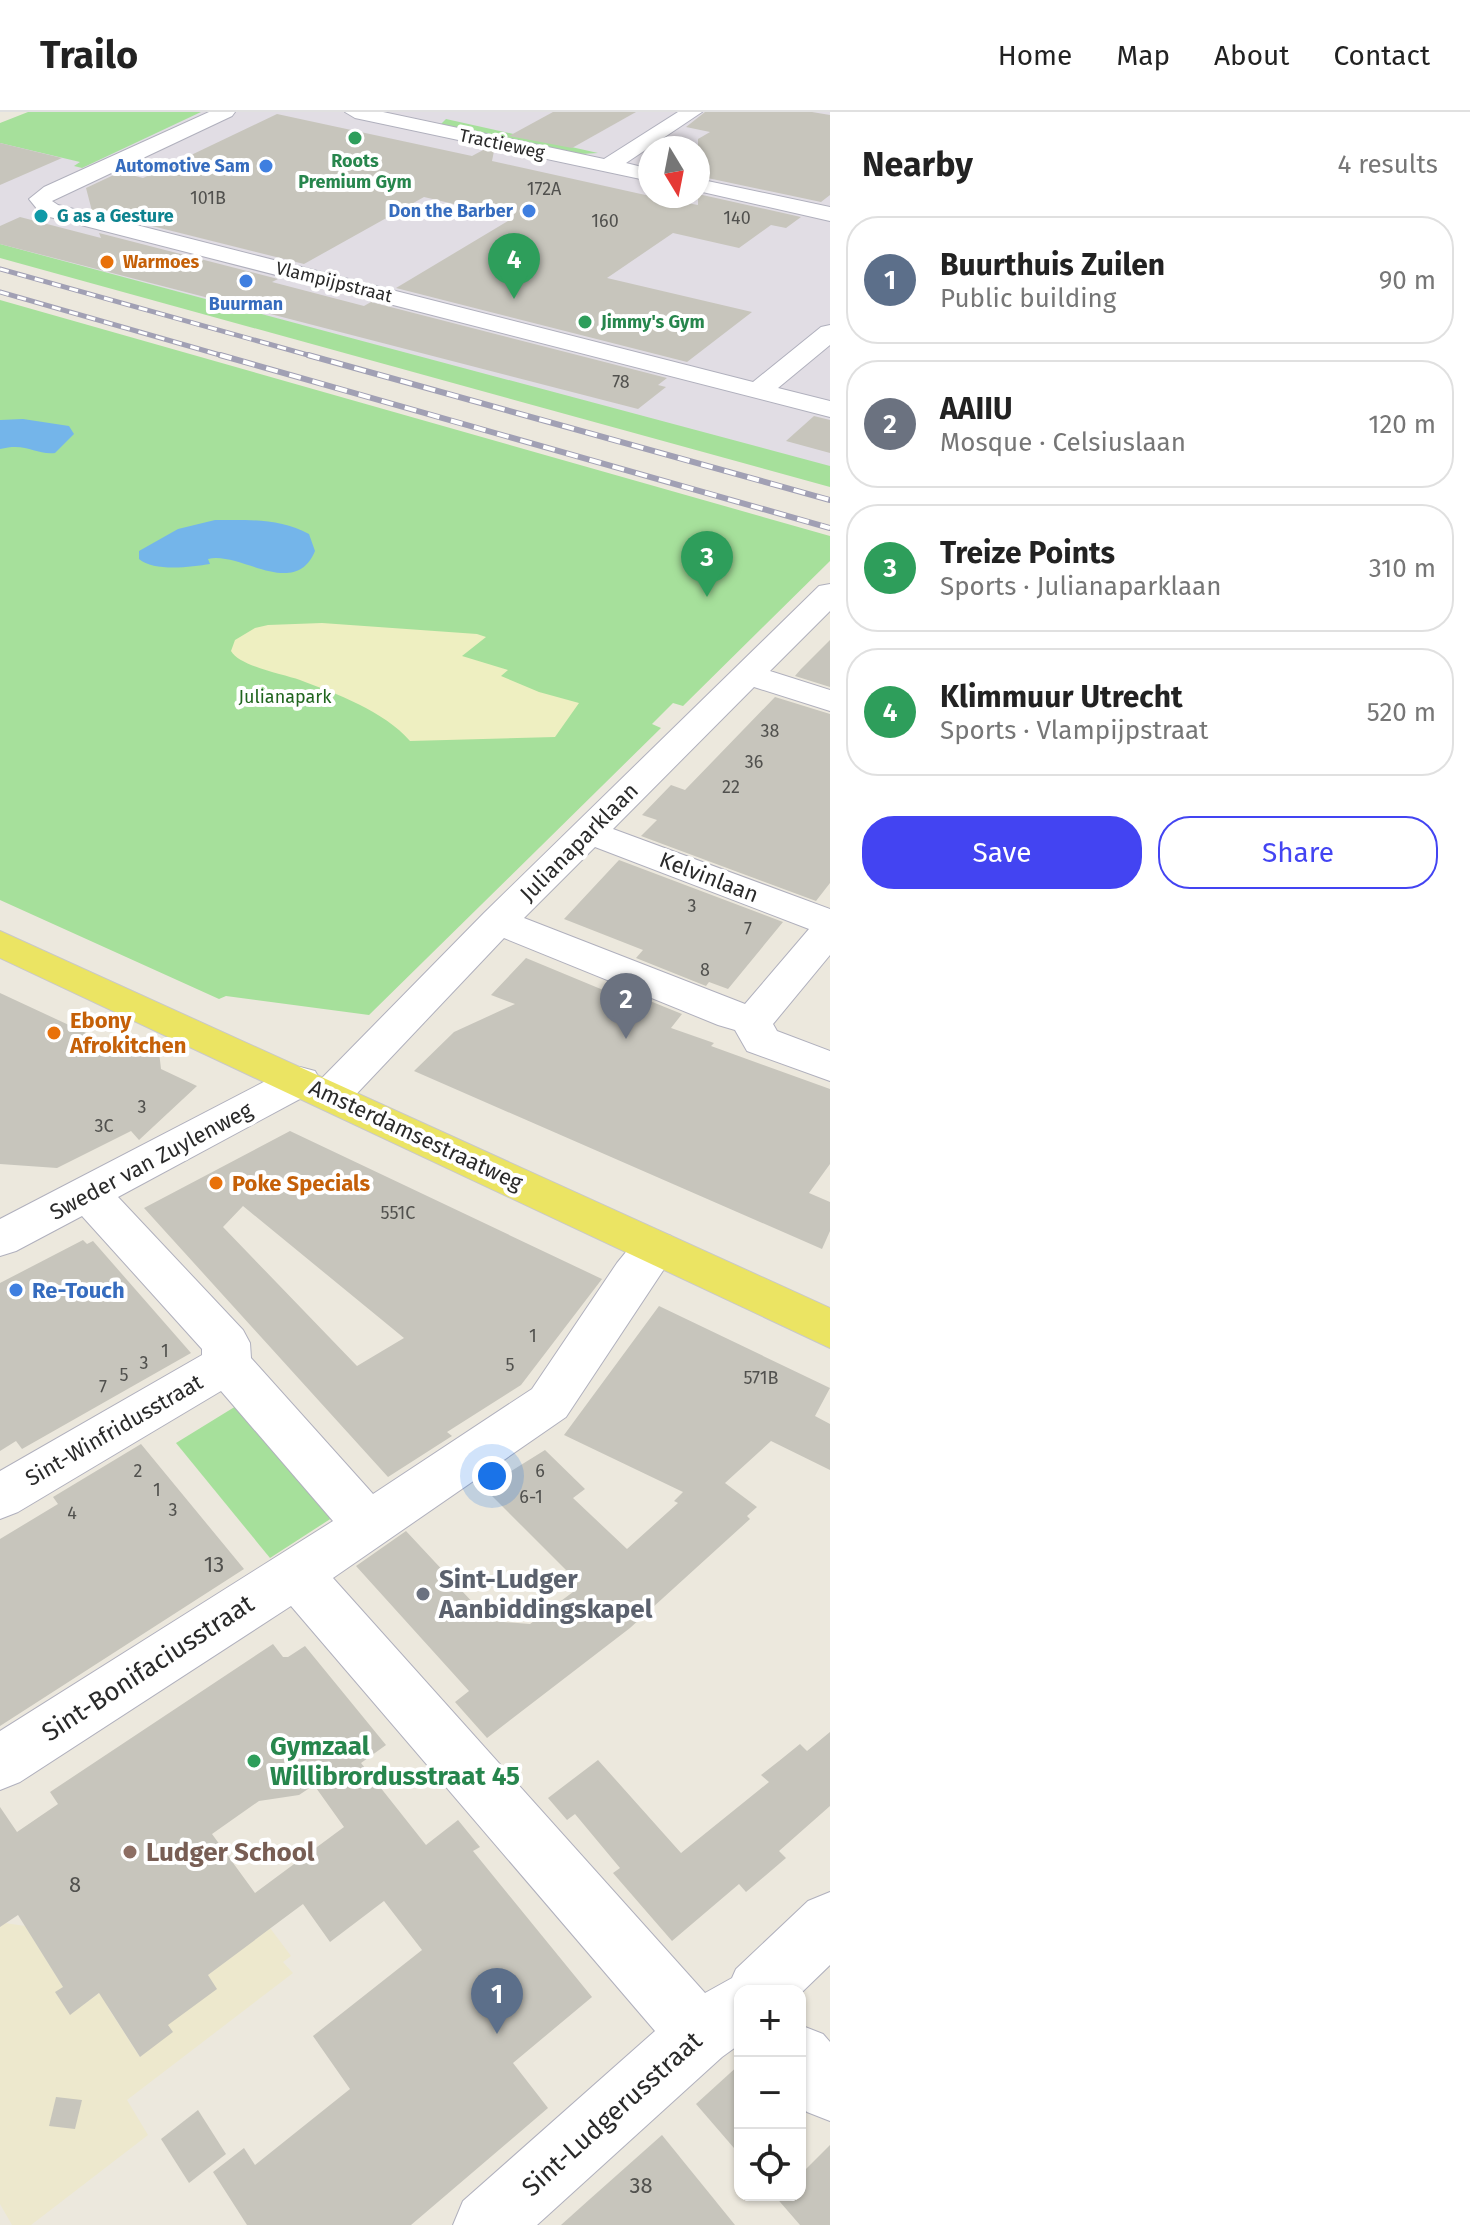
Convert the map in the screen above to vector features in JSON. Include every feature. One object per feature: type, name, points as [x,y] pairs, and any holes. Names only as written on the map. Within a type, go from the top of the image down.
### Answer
[{"type":"main road","name":"Amsterdamsestraatweg","points":[[0,943],[830,1329]]},
{"type":"street","name":"Vlampijpstraat","points":[[225,112],[52,192],[40,199],[42,204],[50,210],[830,409]]},
{"type":"street","name":"Tractieweg","points":[[355,112],[638,172]]},
{"type":"street","points":[[607,166],[692,112]]},
{"type":"street","points":[[710,188],[830,214]]},
{"type":"street","points":[[758,391],[830,332]]},
{"type":"street","name":"Julianaparklaan","points":[[316,1088],[498,922],[830,593]]},
{"type":"street","points":[[748,674],[830,701]]},
{"type":"street","name":"Kelvinlaan","points":[[588,832],[828,934]]},
{"type":"street","points":[[498,922],[732,1016],[749,1018],[761,1013],[828,934]]},
{"type":"street","points":[[749,1018],[762,1041],[830,1067]]},
{"type":"street","name":"Sweder van Zuylenweg","points":[[0,1239],[316,1088]]},
{"type":"street","points":[[89,1194],[226,1343],[227,1364],[367,1524],[549,1403],[633,1275],[655,1248]]},
{"type":"street","name":"Sint-Winfridusstraat","points":[[0,1497],[227,1364]]},
{"type":"street","name":"Sint-Bonifaciusstraat","points":[[0,1763],[296,1574],[367,1524]]},
{"type":"street","points":[[296,1574],[720,2020]]},
{"type":"street","points":[[764,1985],[830,1923]]},
{"type":"street","name":"Sint-Ludgerusstraat","points":[[487,2225],[720,2020]]},
{"type":"street","points":[[806,2063],[830,2089]]},
{"type":"shaded area","points":[[116,112],[830,112],[830,477],[0,248],[0,141]]},
{"type":"shaded area","points":[[5,1923],[25,1926],[63,1987],[56,1993],[70,2014],[114,1983],[107,2006],[140,2057],[208,1975],[270,1928],[291,1956],[283,1962],[293,1973],[127,2100],[148,2135],[31,2225],[12,2225],[0,2204],[0,1927]]},
{"type":"green space","points":[[28,112],[201,112],[82,168],[74,166],[80,162],[0,143],[0,123]]},
{"type":"green space","points":[[446,119],[598,153],[581,154],[441,124]]},
{"type":"green space","points":[[0,244],[830,466],[830,487],[0,258]]},
{"type":"green space","name":"Julianapark","points":[[0,300],[830,536],[830,561],[683,706],[673,703],[652,724],[661,728],[369,1015],[226,996],[219,999],[0,900]]},
{"type":"green space","points":[[241,1403],[338,1514],[270,1558],[176,1443]]},
{"type":"sand","points":[[322,623],[477,634],[486,637],[462,656],[508,670],[501,676],[539,692],[579,703],[555,737],[410,741],[387,721],[359,704],[252,665],[231,651],[235,640],[255,628]]},
{"type":"water","points":[[23,419],[69,426],[74,434],[55,453],[17,447],[0,449],[0,420]]},
{"type":"water","points":[[215,520],[287,525],[309,534],[315,551],[306,565],[294,572],[281,573],[221,558],[208,559],[210,564],[173,568],[154,566],[139,559],[139,551],[178,529]]},
{"type":"building","points":[[553,112],[636,112],[572,148],[509,136]]},
{"type":"building","points":[[705,112],[812,112],[830,115],[830,195],[821,202],[710,179],[710,136],[703,136],[710,132],[686,127]]},
{"type":"building","points":[[277,114],[472,156],[485,149],[494,151],[492,161],[638,193],[638,208],[710,208],[710,197],[801,217],[786,228],[771,225],[739,248],[673,233],[607,278],[752,312],[687,362],[396,288],[513,218],[424,197],[304,264],[92,211],[86,188],[120,172],[143,178]]},
{"type":"building","points":[[0,143],[62,158],[0,185]]},
{"type":"building","points":[[20,217],[101,238],[99,233],[278,279],[272,282],[364,306],[371,302],[667,378],[658,385],[666,387],[638,409],[0,244],[0,226]]},
{"type":"building","points":[[814,416],[830,420],[830,453],[786,441]]},
{"type":"building","points":[[830,640],[830,687],[795,676],[801,669]]},
{"type":"building","points":[[775,697],[830,714],[830,883],[816,901],[641,836],[657,820],[642,815],[671,785],[685,790]]},
{"type":"building","points":[[619,860],[783,922],[728,989],[709,982],[706,986],[636,958],[643,950],[564,919]]},
{"type":"building","points":[[526,958],[608,992],[613,986],[682,1014],[671,1028],[714,1043],[711,1046],[830,1089],[830,1164],[809,1193],[830,1202],[830,1231],[822,1249],[414,1071],[454,1032],[515,1004],[491,995]]},
{"type":"building","points":[[0,993],[114,1046],[112,1049],[158,1043],[161,1069],[197,1086],[139,1140],[131,1131],[57,1168],[0,1164]]},
{"type":"building","points":[[290,1131],[602,1279],[521,1385],[447,1432],[452,1436],[388,1477],[144,1208]],"holes":[[[243,1206],[404,1338],[357,1366],[223,1227]]]},
{"type":"building","points":[[83,1240],[87,1244],[93,1241],[191,1353],[22,1449],[16,1441],[0,1451],[0,1283]]},
{"type":"building","points":[[659,1306],[830,1388],[815,1416],[830,1424],[830,1470],[771,1441],[725,1483],[757,1507],[747,1516],[750,1519],[630,1628],[487,1738],[455,1702],[469,1691],[356,1566],[406,1531],[490,1621],[530,1624],[577,1589],[565,1577],[569,1573],[484,1488],[545,1450],[585,1489],[573,1498],[627,1549],[678,1503],[674,1501],[683,1492],[564,1435]]},
{"type":"building","points":[[141,1444],[244,1569],[0,1726],[0,1539],[58,1504],[53,1497]]},
{"type":"building","points":[[273,1644],[283,1657],[305,1646],[386,1745],[361,1763],[426,1845],[458,1820],[480,1847],[473,1851],[592,1997],[513,2063],[548,2108],[411,2225],[247,2225],[213,2172],[244,2148],[255,2165],[350,2089],[313,2036],[422,1950],[384,1901],[330,1942],[303,1904],[208,1975],[217,1989],[168,2025],[173,2032],[140,2057],[99,1993],[70,2015],[55,1992],[63,1987],[18,1915],[0,1927],[0,1807],[17,1832],[58,1804],[50,1792]],"holes":[[[314,1785],[344,1827],[255,1893],[212,1834],[259,1801],[299,1795]]]},
{"type":"building","points":[[830,1732],[830,1806],[779,1851],[786,1858],[746,1892],[739,1884],[672,1941],[613,1873],[620,1868],[575,1814],[567,1820],[548,1798],[598,1760],[681,1853],[769,1782],[761,1775],[800,1744],[807,1751]]},
{"type":"building","points":[[734,2069],[734,2148],[696,2104]]},
{"type":"building","points":[[56,2097],[82,2100],[75,2129],[49,2126]]},
{"type":"building","points":[[198,2110],[226,2154],[189,2183],[161,2139]]},
{"type":"building","points":[[662,2135],[735,2225],[561,2225],[590,2199]]},
{"type":"building","points":[[830,2145],[830,2225],[800,2225],[779,2201],[806,2201],[806,2169]]},
{"type":"railway","points":[[0,269],[315,357]]},
{"type":"railway","points":[[0,292],[222,355]]},
{"type":"railway","points":[[222,355],[830,528]]},
{"type":"railway","points":[[222,355],[227,357]]},
{"type":"railway","points":[[308,355],[830,500]]},
{"type":"place","name":"Roots Premium Gym","points":[[355,138]]},
{"type":"place","name":"Automotive Sam","points":[[266,166]]},
{"type":"place","name":"Don the Barber","points":[[529,211]]},
{"type":"place","name":"G as a Gesture","points":[[41,216]]},
{"type":"place","name":"Warmoes","points":[[107,262]]},
{"type":"place","name":"Buurman","points":[[246,281]]},
{"type":"place","name":"Klimmuur Utrecht","points":[[514,299]]},
{"type":"place","name":"Jimmy's Gym","points":[[585,322]]},
{"type":"place","name":"Treize Points","points":[[707,597]]},
{"type":"place","name":"Ebony Afrokitchen","points":[[54,1033]]},
{"type":"place","name":"AAIIU","points":[[626,1039]]},
{"type":"place","name":"Poke Specials","points":[[216,1183]]},
{"type":"place","name":"Re-Touch","points":[[16,1290]]},
{"type":"place","name":"Sint-Ludger Aanbiddingskapel","points":[[423,1594]]},
{"type":"place","name":"Gymzaal Willibrordusstraat 45","points":[[254,1761]]},
{"type":"place","name":"Ludger School","points":[[130,1852]]},
{"type":"place","name":"Buurthuis Zuilen","points":[[497,2034]]}]
